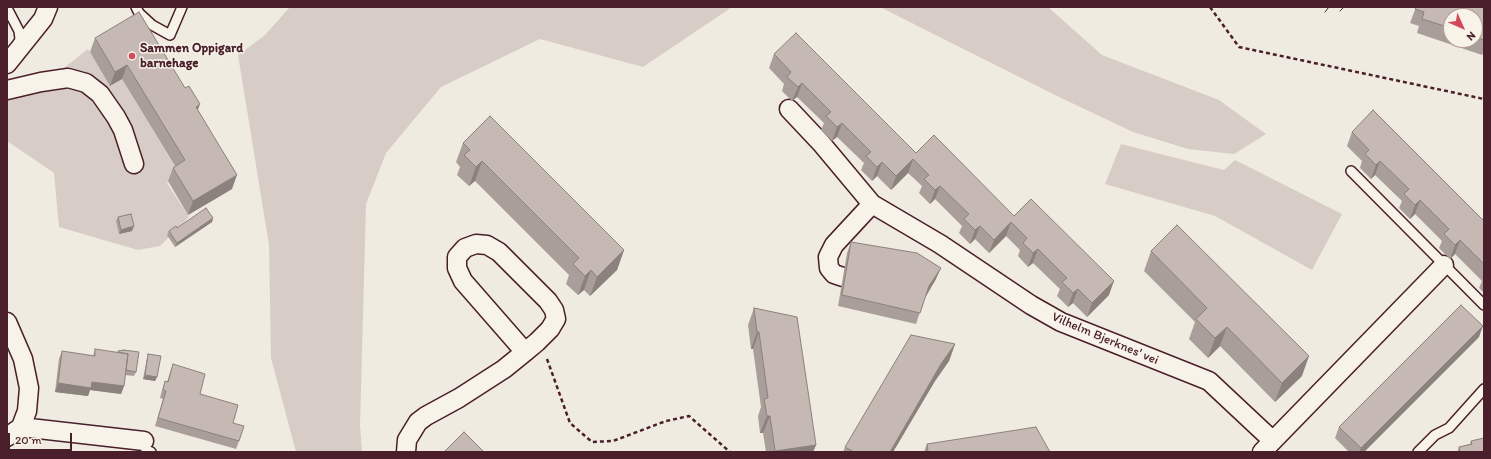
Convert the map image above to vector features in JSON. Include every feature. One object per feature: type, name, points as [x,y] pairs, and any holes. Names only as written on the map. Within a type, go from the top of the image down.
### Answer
[{"type":"street","points":[[12,59],[43,19],[48,7]]},
{"type":"street","points":[[7,90],[68,78],[86,83],[100,94],[116,117],[123,130],[134,164]]},
{"type":"street","name":"Vilhelm Bjerknes' vei","points":[[789,109],[821,143],[872,204],[940,244],[1031,305],[1061,322],[1209,381],[1267,446],[1444,265]]},
{"type":"street","points":[[843,277],[834,274],[829,268],[828,257],[834,245],[872,204]]},
{"type":"street","points":[[406,452],[407,440],[414,426],[426,416],[459,398],[504,369],[525,352],[550,330],[556,320],[554,310],[548,301],[499,252],[487,245],[476,244],[465,248],[457,257],[457,268],[463,280],[525,352]]},
{"type":"street","points":[[7,322],[23,360],[29,388],[27,410],[14,432],[148,446]]},
{"type":"lane","points":[[136,7],[139,13],[152,25],[170,35],[182,7]]},
{"type":"lane","points":[[7,8],[18,31],[20,39],[12,59]]},
{"type":"lane","points":[[1351,171],[1484,305]]},
{"type":"lane","points":[[1418,452],[1435,435],[1449,428],[1484,389]]},
{"type":"path","points":[[1210,7],[1240,47],[1484,99]]},
{"type":"path","points":[[544,353],[570,423],[592,442],[613,441],[666,421],[689,416],[730,452]]},
{"type":"shaded area","points":[[290,7],[732,7],[643,67],[540,39],[441,87],[386,153],[366,204],[360,425],[362,452],[296,452],[271,358],[269,245],[238,55],[264,36]]},
{"type":"shaded area","points":[[880,7],[1048,7],[1102,55],[1219,100],[1266,134],[1234,154],[1188,149],[1133,132],[1057,96]]},
{"type":"shaded area","points":[[88,49],[111,86],[122,79],[180,175],[167,183],[189,217],[160,246],[138,250],[59,227],[54,173],[7,141],[7,99],[40,87]]},
{"type":"shaded area","points":[[1121,144],[1224,170],[1235,160],[1342,214],[1312,270],[1215,216],[1105,184]]},
{"type":"building","points":[[1416,7],[1484,7],[1484,40],[1483,8],[1443,8],[1443,26],[1422,19],[1424,12],[1415,9]]},
{"type":"building","points":[[139,12],[185,88],[189,86],[200,104],[196,107],[237,175],[193,201],[173,168],[185,160],[127,65],[115,72],[95,38]]},
{"type":"building","points":[[796,33],[916,153],[934,135],[1014,216],[1031,199],[1114,281],[1092,303],[1078,289],[1073,293],[1062,282],[1067,278],[1038,249],[1033,253],[1023,243],[1027,238],[1011,222],[994,240],[980,226],[975,230],[964,219],[969,214],[940,186],[935,190],[924,179],[929,175],[913,159],[896,176],[882,162],[877,167],[866,156],[871,152],[842,123],[837,127],[826,116],[831,112],[802,83],[798,87],[787,77],[791,72],[774,54]]},
{"type":"building","points":[[1373,110],[1484,221],[1484,264],[1460,240],[1455,245],[1444,234],[1449,229],[1420,200],[1415,205],[1404,194],[1409,189],[1380,161],[1376,165],[1365,154],[1369,150],[1352,132]]},
{"type":"building","points":[[490,116],[624,250],[597,277],[591,270],[585,276],[573,264],[579,258],[482,161],[476,167],[464,155],[470,150],[463,143]]},
{"type":"building","points":[[206,208],[213,218],[177,243],[169,231],[176,226],[177,228]]},
{"type":"building","points":[[131,214],[134,226],[121,230],[118,217]]},
{"type":"building","points":[[1177,225],[1309,356],[1282,383],[1227,327],[1215,338],[1196,319],[1207,308],[1151,251]]},
{"type":"building","points":[[851,242],[917,253],[941,268],[929,286],[920,313],[842,295]]},
{"type":"building","points":[[1461,305],[1483,326],[1361,448],[1339,427]]},
{"type":"building","points":[[754,308],[797,317],[816,445],[775,451],[770,416],[767,416],[764,399],[768,398],[759,332],[757,332]]},
{"type":"building","points":[[911,335],[955,344],[941,364],[890,452],[854,452],[845,447]]},
{"type":"building","points":[[95,349],[128,354],[124,386],[92,382],[91,388],[58,383],[62,351],[95,356]]},
{"type":"building","points":[[124,350],[139,352],[136,372],[126,370],[128,354],[118,352]]},
{"type":"building","points":[[148,354],[161,356],[157,377],[145,375]]},
{"type":"building","points":[[173,364],[205,374],[200,394],[238,405],[233,423],[244,426],[239,441],[158,418],[166,391],[163,390],[165,381],[168,382]]},
{"type":"building","points":[[1036,427],[1050,452],[928,452],[927,444]]},
{"type":"building","points":[[464,432],[484,452],[444,452]]},
{"type":"building","points":[[1484,438],[1484,452],[1460,452],[1459,447],[1472,444],[1471,441]]},
{"type":"tram line","points":[[1325,12],[1329,7]]},
{"type":"tram line","points":[[1340,11],[1344,7]]},
{"type":"place","name":"Sammen Oppigard barnehage","points":[[132,56]]}]
